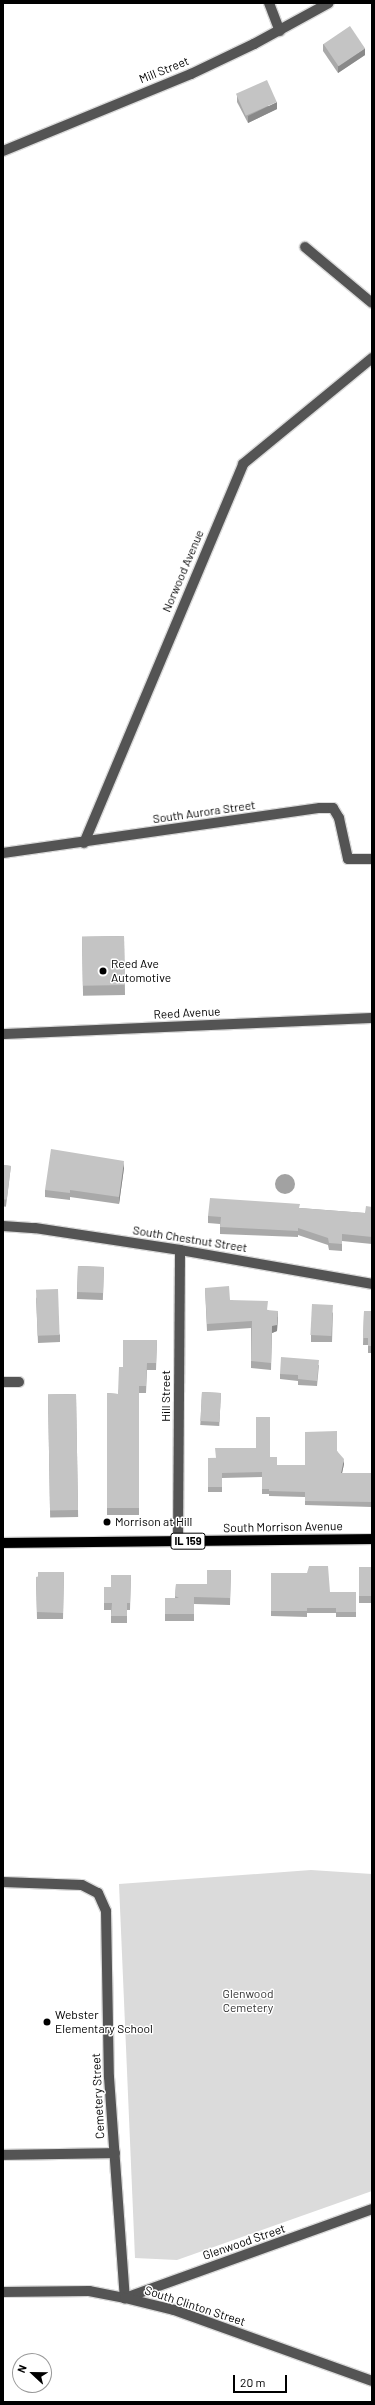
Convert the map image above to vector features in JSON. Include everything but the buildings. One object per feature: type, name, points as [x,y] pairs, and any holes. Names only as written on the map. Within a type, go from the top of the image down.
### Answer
[{"type":"main road","name":"South Morrison Avenue","points":[[3,1543],[372,1539]]},
{"type":"street","points":[[269,3],[280,31]]},
{"type":"street","name":"Mill Street","points":[[3,151],[191,74],[280,31],[329,3]]},
{"type":"street","points":[[305,247],[372,303]]},
{"type":"street","name":"Norwood Avenue","points":[[84,843],[243,464],[372,358]]},
{"type":"street","name":"South Aurora Street","points":[[3,853],[84,843],[320,808],[333,808],[339,818],[348,859],[372,859]]},
{"type":"street","name":"Reed Avenue","points":[[3,1034],[372,1018]]},
{"type":"street","name":"South Chestnut Street","points":[[3,1226],[35,1228],[180,1250],[372,1284]]},
{"type":"street","name":"Hill Street","points":[[178,1541],[180,1250]]},
{"type":"street","points":[[3,1382],[19,1382]]},
{"type":"street","name":"Cemetery Street","points":[[3,1882],[82,1885],[98,1893],[106,1911],[109,2077],[125,2298]]},
{"type":"street","points":[[3,2155],[115,2153]]},
{"type":"street","name":"Glenwood Street","points":[[125,2298],[372,2210]]},
{"type":"street","name":"South Clinton Street","points":[[3,2292],[89,2291],[125,2298],[174,2310],[372,2381]]},
{"type":"green space","name":"Glenwood Cemetery","points":[[311,1870],[372,1874],[372,2191],[177,2260],[135,2258],[119,1884]]},
{"type":"shaded area","points":[[285,1174],[292,1177],[295,1184],[292,1191],[285,1194],[278,1191],[275,1184],[278,1177]]},
{"type":"place","name":"Reed Ave Automotive","points":[[103,971]]},
{"type":"place","name":"Morrison at Hill","points":[[107,1522]]},
{"type":"place","name":"Webster Elementary School","points":[[47,2022]]}]
